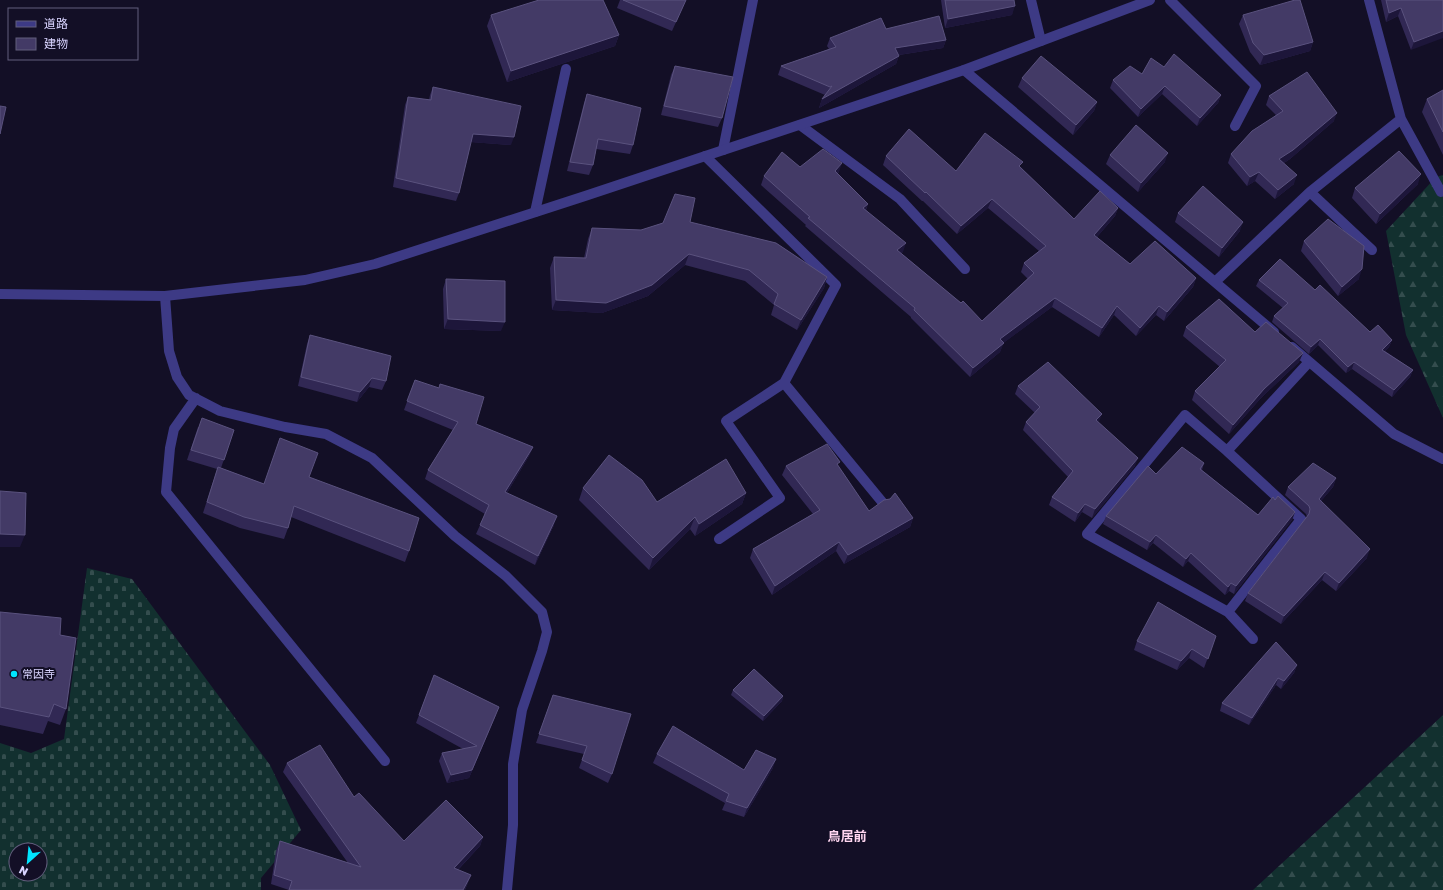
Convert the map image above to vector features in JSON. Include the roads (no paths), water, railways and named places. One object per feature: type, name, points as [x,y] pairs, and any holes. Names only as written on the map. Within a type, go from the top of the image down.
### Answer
[{"type":"street","points":[[723,150],[753,0]]},
{"type":"street","points":[[1031,0],[1041,41]]},
{"type":"street","points":[[0,294],[165,296],[312,278],[375,264],[964,70],[1150,0]]},
{"type":"street","points":[[1170,0],[1256,86],[1235,126]]},
{"type":"street","points":[[1369,0],[1401,119],[1441,192]]},
{"type":"street","points":[[535,212],[566,69]]},
{"type":"street","points":[[964,70],[1394,434],[1443,459]]},
{"type":"street","points":[[1215,282],[1310,192],[1401,119]]},
{"type":"street","points":[[800,125],[900,199],[965,269]]},
{"type":"street","points":[[705,156],[836,285],[784,383],[726,422],[780,498],[719,539]]},
{"type":"street","points":[[1310,192],[1372,250]]},
{"type":"street","points":[[165,296],[169,351],[177,377],[189,395],[220,411],[286,427],[326,434],[372,458],[455,536],[506,576],[542,612],[547,632],[542,652],[522,710],[514,764],[513,825],[507,890]]},
{"type":"street","points":[[1227,451],[1309,362]]},
{"type":"street","points":[[784,383],[883,503]]},
{"type":"street","points":[[196,398],[174,429],[170,448],[166,492],[385,761]]},
{"type":"street","points":[[1228,612],[1301,519],[1227,451],[1185,415],[1086,534],[1228,612],[1253,638]]},
{"type":"place","name":"常因寺","points":[[14,674]]},
{"type":"district","name":"鳥居前","points":[[847,836]]}]
